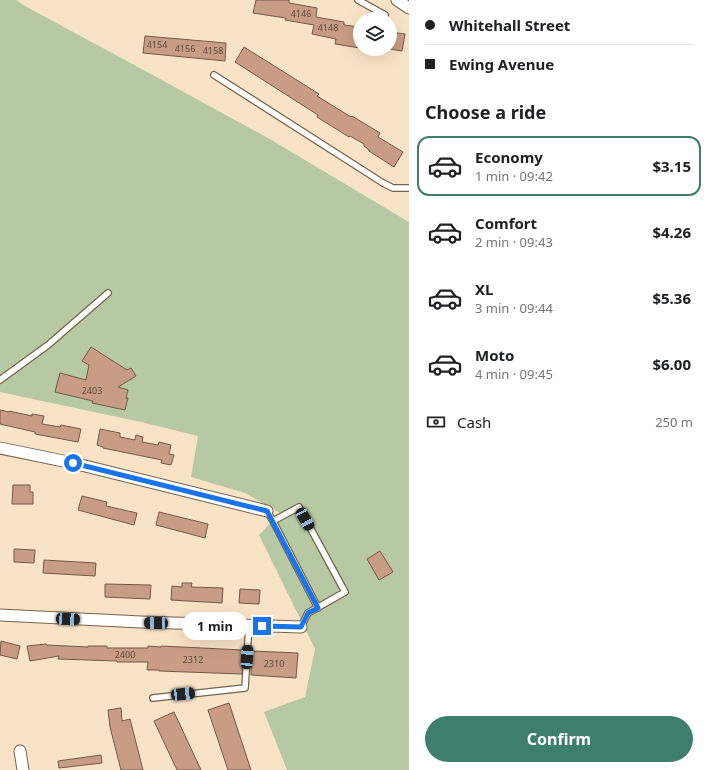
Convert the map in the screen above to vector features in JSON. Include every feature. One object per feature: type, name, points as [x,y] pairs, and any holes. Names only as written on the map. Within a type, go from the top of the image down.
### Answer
[{"type":"street","points":[[397,0],[409,8]]},
{"type":"street","points":[[0,448],[103,470],[267,511]]},
{"type":"street","points":[[0,615],[141,622],[301,627]]},
{"type":"street","points":[[20,751],[23,770]]},
{"type":"lane","points":[[358,0],[380,12]]},
{"type":"lane","points":[[214,75],[383,183],[393,188],[409,188]]},
{"type":"lane","points":[[0,380],[48,345],[108,293]]},
{"type":"lane","points":[[273,521],[298,507],[346,592],[308,613],[301,627]]},
{"type":"lane","points":[[267,511],[318,608]]},
{"type":"lane","points":[[153,698],[245,688],[249,625]]},
{"type":"green space","points":[[0,0],[16,0],[268,138],[409,222],[409,770],[287,770],[264,712],[305,697],[315,649],[259,535],[280,513],[245,493],[191,477],[198,436],[141,422],[0,392]]},
{"type":"building","points":[[256,0],[289,0],[289,3],[317,8],[316,17],[344,22],[344,25],[353,26],[353,47],[335,44],[336,39],[312,34],[314,25],[285,20],[286,18],[253,13]]},
{"type":"building","points":[[397,33],[405,34],[402,51],[397,50]]},
{"type":"building","points":[[145,36],[226,43],[225,61],[143,53]]},
{"type":"building","points":[[244,47],[319,94],[317,96],[380,133],[378,137],[403,152],[394,167],[369,151],[364,144],[350,136],[349,137],[317,117],[318,115],[235,62]]},
{"type":"building","points":[[91,347],[127,370],[131,368],[136,376],[118,387],[128,390],[125,410],[92,403],[93,401],[55,392],[60,373],[86,380],[89,365],[82,361]]},
{"type":"building","points":[[0,410],[32,416],[32,414],[44,416],[42,424],[60,427],[61,425],[81,429],[78,442],[35,434],[35,432],[0,424]]},
{"type":"building","points":[[100,429],[120,433],[120,437],[135,440],[136,435],[143,437],[142,442],[158,445],[159,442],[171,445],[169,454],[174,455],[171,465],[161,463],[162,460],[103,448],[97,445]]},
{"type":"building","points":[[13,485],[30,485],[30,492],[33,492],[33,504],[12,504]]},
{"type":"building","points":[[82,496],[107,502],[106,506],[137,513],[134,525],[78,510]]},
{"type":"building","points":[[159,512],[208,524],[205,538],[156,525]]},
{"type":"building","points":[[14,549],[35,550],[34,563],[14,562]]},
{"type":"building","points":[[380,551],[393,572],[379,580],[367,559]]},
{"type":"building","points":[[44,560],[96,563],[95,576],[43,573]]},
{"type":"building","points":[[182,583],[192,583],[191,587],[223,588],[222,603],[171,600],[172,586],[182,587]]},
{"type":"building","points":[[105,584],[151,585],[150,599],[105,597]]},
{"type":"building","points":[[240,589],[260,590],[259,604],[239,603]]},
{"type":"building","points":[[1,641],[20,646],[17,659],[0,655]]},
{"type":"building","points":[[46,644],[88,647],[107,646],[107,648],[148,648],[148,646],[161,646],[243,650],[242,674],[147,670],[148,662],[58,659],[59,656],[30,661],[27,646]]},
{"type":"building","points":[[252,651],[298,653],[296,678],[251,675]]},
{"type":"building","points":[[229,703],[251,770],[228,770],[208,710]]},
{"type":"building","points":[[121,708],[122,721],[130,719],[143,770],[121,770],[110,727],[108,710]]},
{"type":"building","points":[[174,712],[201,770],[177,770],[154,721]]},
{"type":"building","points":[[101,755],[102,763],[59,768],[58,761]]},
{"type":"route","points":[[73,463],[267,511],[318,608],[308,613],[301,627],[262,626]]}]
